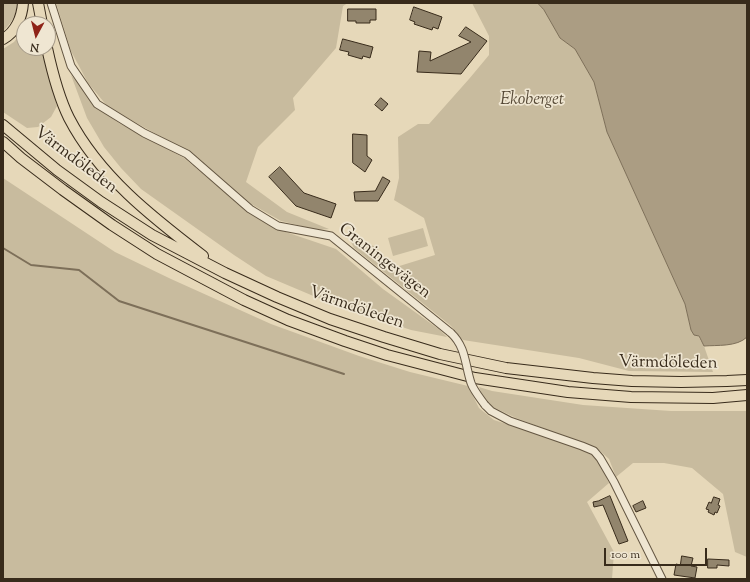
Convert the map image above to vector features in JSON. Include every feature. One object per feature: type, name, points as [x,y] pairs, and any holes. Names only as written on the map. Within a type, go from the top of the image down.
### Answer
[{"type":"highway","points":[[3,39],[7,37],[16,27],[21,16],[23,3]]},
{"type":"highway","points":[[38,3],[40,16]]},
{"type":"highway","points":[[49,56],[60,94],[69,117],[99,164],[127,194],[166,228],[225,273]]},
{"type":"highway","name":"Värmdöleden","points":[[3,125],[57,170],[101,202],[152,235],[225,273],[330,319],[440,354],[506,368],[632,381],[681,382],[747,380]]},
{"type":"highway","name":"Värmdöleden","points":[[3,142],[21,158],[63,190],[112,225],[157,254],[244,300],[288,320],[386,355],[475,378],[568,392],[639,397],[713,398],[747,395]]},
{"type":"highway","points":[[3,149],[63,190]]},
{"type":"street","name":"Graningevägen","points":[[51,3],[71,66],[97,104],[144,133],[187,154],[250,209],[278,226],[331,236],[457,339],[461,346],[472,384],[477,395],[491,411],[510,421],[594,451],[600,458],[614,482],[662,579]]},
{"type":"green space","points":[[3,3],[17,3],[13,18],[3,31]]},
{"type":"green space","points":[[56,3],[348,3],[343,6],[336,48],[293,98],[295,110],[258,147],[246,182],[287,212],[329,229],[318,230],[281,221],[246,201],[190,153],[108,107],[88,83],[71,51]]},
{"type":"green space","name":"Ekoberget","points":[[472,3],[538,3],[544,10],[560,38],[575,49],[594,82],[607,132],[685,304],[691,330],[698,336],[704,346],[713,372],[629,371],[579,358],[463,340],[451,326],[354,248],[348,236],[376,247],[393,268],[435,255],[424,218],[394,200],[399,178],[398,137],[418,124],[429,124],[489,55],[489,36]]},
{"type":"green space","points":[[16,39],[16,56],[43,56],[57,106],[51,117],[38,127],[27,128],[3,112],[3,49]]},
{"type":"green space","points":[[71,75],[96,107],[119,123],[184,158],[247,211],[277,229],[336,249],[383,289],[440,330],[447,337],[411,330],[330,303],[266,276],[234,255],[141,189],[121,168],[104,147],[87,118]]},
{"type":"green space","points":[[3,178],[115,252],[171,279],[271,324],[359,356],[410,372],[468,386],[479,408],[494,420],[582,448],[591,453],[598,460],[609,483],[587,502],[614,552],[612,579],[3,579]]},
{"type":"green space","points":[[423,228],[428,246],[393,256],[388,238]]},
{"type":"green space","points":[[479,387],[492,391],[583,405],[671,411],[747,411],[747,557],[735,552],[723,494],[692,468],[664,463],[633,463],[616,477],[609,459],[598,449],[516,418],[491,406],[483,397]]},
{"type":"shaded area","points":[[538,3],[747,3],[747,337],[743,340],[727,345],[704,346],[699,336],[694,335],[691,330],[685,304],[607,132],[594,82],[575,49],[560,38],[544,10]]},
{"type":"building","points":[[414,7],[442,17],[438,29],[433,27],[432,30],[414,24],[415,22],[410,20]]},
{"type":"building","points":[[348,9],[376,9],[376,20],[370,20],[370,23],[356,23],[356,21],[348,21]]},
{"type":"building","points":[[466,27],[487,41],[461,74],[417,72],[419,51],[431,52],[430,61],[471,42],[459,36]]},
{"type":"building","points":[[343,39],[373,47],[370,58],[363,56],[362,59],[348,55],[349,52],[340,50]]},
{"type":"building","points":[[381,98],[388,104],[382,111],[375,105]]},
{"type":"building","points":[[353,134],[367,135],[367,156],[372,160],[365,172],[353,163]]},
{"type":"building","points":[[280,167],[304,193],[336,204],[331,218],[296,206],[269,177]]},
{"type":"building","points":[[383,177],[390,181],[378,201],[355,201],[354,192],[375,191]]},
{"type":"building","points":[[610,496],[628,541],[619,544],[603,505],[594,507],[593,502]]},
{"type":"building","points":[[714,497],[720,499],[718,505],[720,506],[717,513],[715,512],[714,515],[706,509],[709,502],[711,503]]},
{"type":"building","points":[[643,501],[646,508],[636,512],[633,506]]},
{"type":"building","points":[[682,556],[693,558],[691,566],[697,567],[695,578],[674,575],[676,564],[680,565]]},
{"type":"building","points":[[708,559],[729,560],[729,566],[717,565],[717,568],[708,568]]},
{"type":"waterway","points":[[3,248],[31,265],[79,270],[119,301],[344,374]]}]
